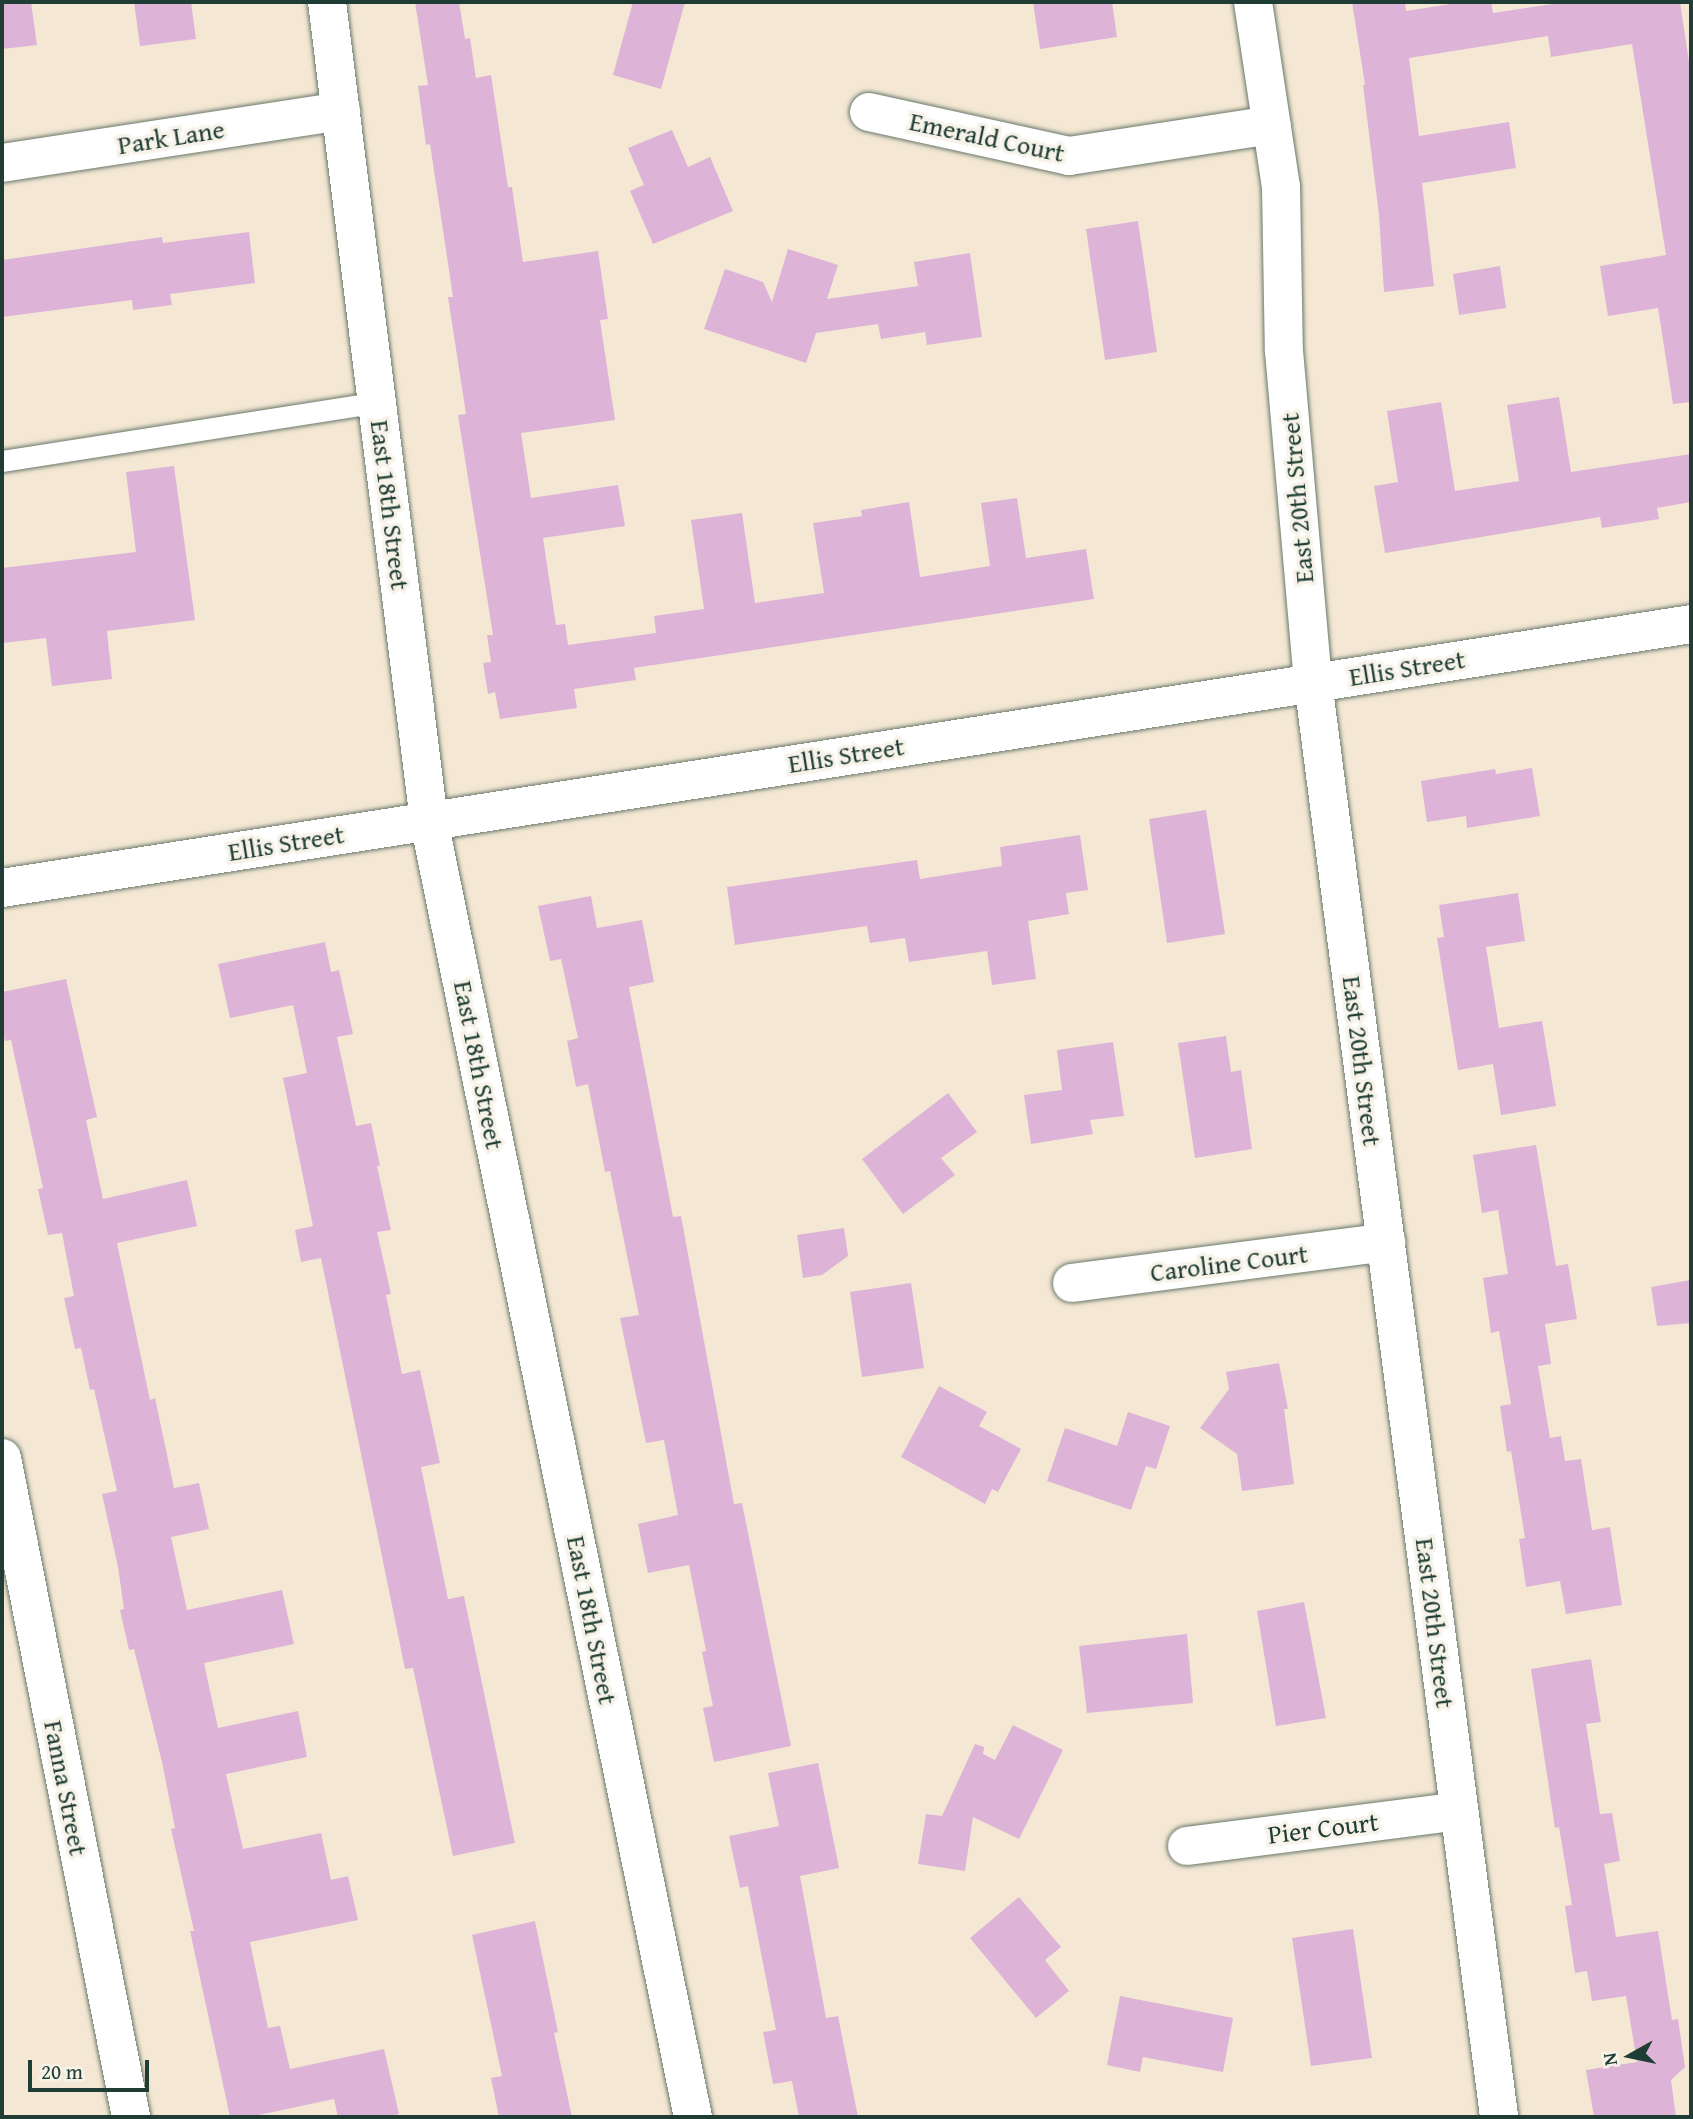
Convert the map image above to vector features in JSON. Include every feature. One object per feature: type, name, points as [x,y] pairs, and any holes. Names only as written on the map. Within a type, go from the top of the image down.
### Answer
[{"type":"street","name":"East 18th Street","points":[[327,2],[429,821],[693,2117]]},
{"type":"street","name":"East 20th Street","points":[[1253,2],[1281,187],[1284,351],[1313,682],[1499,2117]]},
{"type":"street","name":"Park Lane","points":[[2,163],[341,111]]},
{"type":"street","name":"Emerald Court","points":[[869,112],[1069,156],[1272,125]]},
{"type":"street","name":"Ellis Street","points":[[2,888],[1691,624]]},
{"type":"street","name":"Caroline Court","points":[[1072,1283],[1386,1242]]},
{"type":"street","name":"Fanna Street","points":[[2,1458],[131,2117]]},
{"type":"street","name":"Pier Court","points":[[1187,1846],[1460,1811]]},
{"type":"lane","points":[[2,461],[377,402]]},
{"type":"building","points":[[2,2],[31,2],[37,45],[2,49]]},
{"type":"building","points":[[134,2],[191,2],[196,39],[140,46]]},
{"type":"building","points":[[415,2],[459,2],[465,39],[470,38],[476,78],[491,75],[508,187],[512,187],[523,262],[598,251],[608,319],[600,320],[615,420],[521,433],[531,498],[618,485],[625,526],[543,538],[556,625],[565,624],[568,645],[656,633],[654,616],[704,609],[691,520],[742,513],[755,603],[824,593],[813,523],[862,516],[861,510],[909,502],[920,577],[990,566],[981,503],[1017,498],[1026,558],[1086,549],[1094,599],[634,668],[636,680],[574,689],[577,708],[500,719],[495,692],[488,694],[483,663],[491,662],[487,635],[493,635],[458,415],[466,414],[448,297],[453,297],[430,144],[426,145],[418,86],[428,85]]},
{"type":"building","points":[[633,2],[685,2],[661,89],[613,75]]},
{"type":"building","points":[[1033,2],[1112,2],[1117,37],[1040,49]]},
{"type":"building","points":[[1352,2],[1405,2],[1406,11],[1463,2],[1491,2],[1493,13],[1566,2],[1680,2],[1691,75],[1691,402],[1673,404],[1658,308],[1608,316],[1600,266],[1666,255],[1632,44],[1551,57],[1548,36],[1409,58],[1419,136],[1509,122],[1516,168],[1422,183],[1434,286],[1384,292],[1365,85]]},
{"type":"building","points":[[672,130],[688,167],[710,157],[733,211],[653,244],[630,191],[644,185],[628,148]]},
{"type":"building","points":[[1138,221],[1157,352],[1105,360],[1086,229]]},
{"type":"building","points":[[249,232],[255,283],[170,294],[172,305],[133,310],[132,300],[2,317],[2,260],[162,237],[163,243]]},
{"type":"building","points":[[788,249],[838,265],[827,299],[918,286],[914,262],[970,253],[982,337],[927,345],[925,332],[881,339],[878,324],[816,333],[806,363],[704,329],[725,269],[763,282],[772,302]]},
{"type":"building","points":[[1500,266],[1506,308],[1459,315],[1453,274]]},
{"type":"building","points":[[1559,397],[1571,472],[1691,454],[1691,502],[1657,508],[1659,519],[1602,528],[1600,517],[1385,553],[1374,486],[1398,482],[1387,411],[1441,402],[1455,491],[1519,481],[1507,405]]},
{"type":"building","points":[[174,466],[195,620],[107,631],[112,679],[52,686],[46,638],[2,643],[2,568],[136,552],[126,472]]},
{"type":"building","points":[[1532,768],[1540,816],[1467,828],[1466,816],[1427,822],[1421,781],[1495,769],[1496,774]]},
{"type":"building","points":[[1206,810],[1225,934],[1167,943],[1149,819]]},
{"type":"building","points":[[1080,835],[1088,890],[1066,893],[1069,914],[1028,921],[1036,979],[992,985],[987,951],[909,962],[905,938],[870,943],[867,926],[735,945],[727,887],[917,860],[920,879],[1002,866],[1000,847]]},
{"type":"building","points":[[1518,893],[1525,941],[1486,947],[1499,1028],[1542,1021],[1556,1106],[1501,1115],[1493,1064],[1458,1070],[1437,938],[1444,937],[1439,905]]},
{"type":"building","points":[[591,896],[597,928],[642,920],[654,982],[629,987],[673,1217],[681,1216],[734,1504],[742,1503],[791,1746],[714,1762],[703,1708],[713,1706],[702,1652],[706,1651],[689,1565],[648,1573],[638,1524],[678,1515],[664,1440],[646,1443],[620,1318],[639,1315],[610,1171],[605,1172],[588,1084],[576,1087],[567,1041],[578,1038],[561,959],[550,961],[538,906]]},
{"type":"building","points":[[325,942],[331,972],[339,970],[353,1034],[337,1037],[356,1126],[371,1123],[380,1166],[377,1166],[391,1230],[377,1232],[391,1294],[386,1295],[402,1374],[420,1370],[440,1463],[421,1467],[448,1599],[464,1596],[515,1843],[453,1856],[413,1668],[405,1669],[321,1258],[301,1262],[295,1230],[313,1226],[283,1078],[307,1073],[293,1005],[230,1018],[218,964]]},
{"type":"building","points":[[66,979],[97,1117],[86,1120],[103,1199],[187,1180],[197,1226],[117,1243],[150,1400],[155,1398],[174,1488],[199,1483],[209,1529],[171,1537],[187,1610],[282,1590],[294,1644],[204,1663],[218,1728],[298,1711],[307,1757],[226,1774],[243,1849],[321,1833],[331,1880],[348,1876],[358,1920],[250,1942],[268,2028],[280,2026],[290,2069],[384,2049],[399,2114],[382,2117],[338,2117],[334,2099],[249,2117],[230,2117],[190,1931],[194,1931],[171,1829],[175,1828],[162,1762],[134,1649],[129,1650],[120,1610],[124,1609],[118,1567],[102,1494],[117,1491],[94,1389],[90,1390],[81,1348],[75,1349],[64,1298],[74,1296],[62,1233],[48,1235],[38,1189],[43,1188],[11,1040],[5,1041],[2,1024],[2,992]]},
{"type":"building","points":[[1226,1036],[1231,1072],[1241,1070],[1252,1149],[1195,1158],[1178,1043]]},
{"type":"building","points":[[1113,1042],[1124,1116],[1090,1120],[1093,1134],[1031,1144],[1024,1095],[1062,1090],[1057,1050]]},
{"type":"building","points":[[948,1093],[977,1132],[941,1158],[955,1175],[903,1214],[862,1159]]},
{"type":"building","points":[[1536,1145],[1556,1266],[1568,1264],[1577,1319],[1545,1324],[1551,1364],[1538,1366],[1550,1438],[1561,1436],[1565,1461],[1581,1459],[1592,1530],[1610,1527],[1622,1605],[1566,1614],[1560,1581],[1526,1587],[1519,1539],[1525,1538],[1511,1451],[1507,1452],[1500,1406],[1511,1404],[1499,1331],[1491,1333],[1483,1278],[1508,1274],[1498,1210],[1482,1213],[1473,1155]]},
{"type":"building","points":[[844,1228],[848,1256],[822,1275],[803,1278],[797,1235]]},
{"type":"building","points":[[1691,1280],[1691,1323],[1657,1326],[1651,1287]]},
{"type":"building","points":[[911,1283],[924,1368],[862,1377],[850,1292]]},
{"type":"building","points":[[1279,1363],[1288,1409],[1284,1409],[1294,1484],[1242,1491],[1237,1454],[1200,1428],[1229,1389],[1226,1372]]},
{"type":"building","points":[[939,1386],[987,1412],[979,1426],[1021,1449],[998,1492],[992,1489],[985,1504],[901,1457]]},
{"type":"building","points":[[1128,1412],[1170,1426],[1156,1469],[1146,1466],[1131,1510],[1047,1481],[1065,1428],[1117,1446]]},
{"type":"building","points":[[1304,1602],[1326,1718],[1276,1726],[1257,1611]]},
{"type":"building","points":[[1187,1634],[1193,1703],[1087,1713],[1079,1646]]},
{"type":"building","points":[[1591,1659],[1601,1722],[1586,1724],[1600,1814],[1612,1813],[1620,1861],[1604,1864],[1616,1937],[1658,1931],[1672,2020],[1678,2019],[1685,2067],[1671,2080],[1676,2117],[1594,2117],[1586,2070],[1637,2062],[1626,1996],[1592,2001],[1587,1971],[1575,1973],[1565,1906],[1572,1905],[1559,1827],[1555,1828],[1531,1669]]},
{"type":"building","points":[[1013,1725],[1063,1750],[1019,1839],[973,1817],[965,1871],[918,1864],[926,1814],[942,1816],[975,1744],[984,1747],[983,1754],[995,1760]]},
{"type":"building","points":[[818,1763],[839,1868],[800,1876],[826,2018],[838,2016],[858,2117],[799,2117],[792,2081],[773,2084],[763,2032],[776,2030],[748,1886],[740,1888],[729,1836],[779,1826],[768,1773]]},
{"type":"building","points":[[1019,1897],[1061,1947],[1045,1960],[1069,1991],[1036,2018],[970,1938]]},
{"type":"building","points":[[535,1921],[558,2032],[554,2033],[572,2117],[499,2117],[491,2078],[502,2076],[472,1935]]},
{"type":"building","points":[[1353,1929],[1372,2058],[1311,2066],[1292,1938]]},
{"type":"building","points":[[1120,1996],[1233,2018],[1223,2072],[1143,2057],[1140,2072],[1107,2065]]}]
